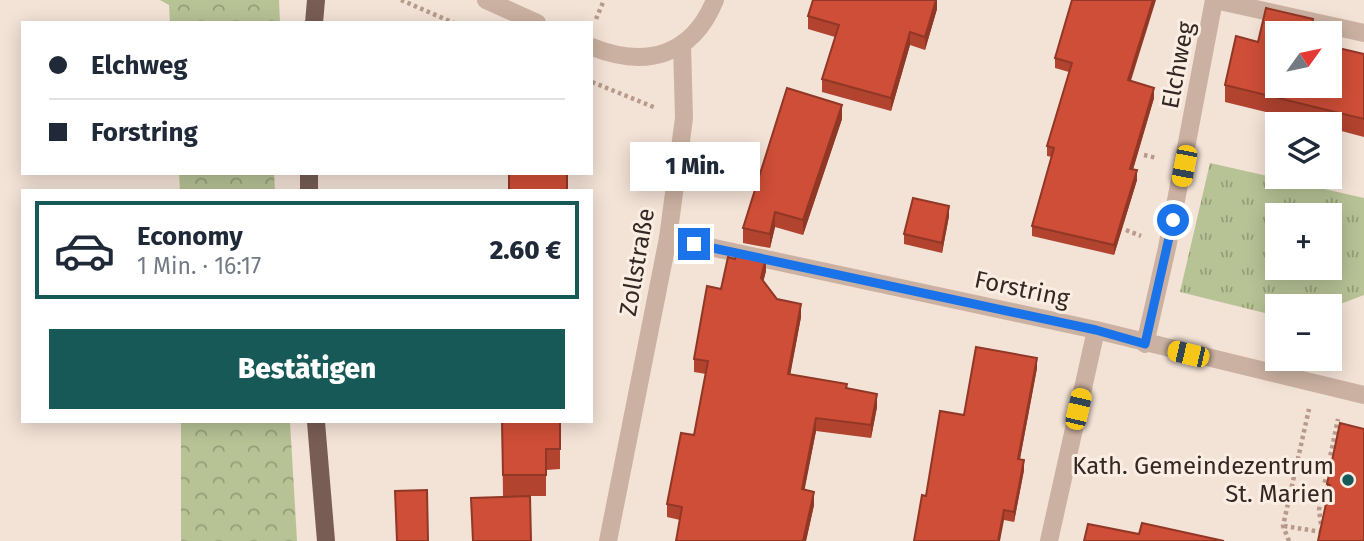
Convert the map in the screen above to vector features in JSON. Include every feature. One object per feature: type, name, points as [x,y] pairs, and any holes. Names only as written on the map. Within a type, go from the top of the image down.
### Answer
[{"type":"main road","points":[[314,21],[316,0]]},
{"type":"main road","points":[[316,423],[326,541]]},
{"type":"street","points":[[486,0],[533,21]]},
{"type":"street","points":[[593,47],[612,55],[641,58],[659,55],[682,44],[702,25],[715,0]]},
{"type":"street","points":[[1214,0],[1364,33]]},
{"type":"street","name":"Elchweg","points":[[1145,344],[1167,248],[1214,0]]},
{"type":"street","name":"Zollstraße","points":[[608,541],[668,238],[684,118],[682,44]]},
{"type":"street","name":"Forstring","points":[[668,238],[1096,330],[1145,344],[1232,356],[1313,392],[1364,395]]},
{"type":"street","points":[[1049,541],[1096,330]]},
{"type":"path","points":[[401,0],[449,21]]},
{"type":"path","points":[[593,27],[604,0]]},
{"type":"path","points":[[593,82],[632,99]]},
{"type":"path","points":[[1289,541],[1283,526],[1313,392],[1340,411],[1319,510],[1322,532]]},
{"type":"path","points":[[1283,526],[1332,534]]},
{"type":"green space","points":[[160,0],[279,0],[280,21],[170,21],[169,5]]},
{"type":"green space","points":[[1210,163],[1265,176],[1265,189],[1324,189],[1364,198],[1364,295],[1342,303],[1342,294],[1265,294],[1265,313],[1180,292]]},
{"type":"green space","points":[[179,175],[274,175],[275,189],[180,189]]},
{"type":"green space","points":[[181,423],[290,423],[297,541],[181,541]]},
{"type":"building","points":[[813,0],[936,0],[925,37],[910,32],[891,98],[822,79],[839,25],[808,16]]},
{"type":"building","points":[[1072,0],[1153,0],[1128,80],[1154,88],[1130,169],[1137,170],[1114,245],[1032,226],[1054,148],[1047,146],[1072,63],[1055,58]]},
{"type":"building","points":[[1266,8],[1313,19],[1265,21],[1265,95],[1225,85],[1236,36],[1258,42]]},
{"type":"building","points":[[1342,49],[1364,54],[1364,119],[1278,98],[1342,98]]},
{"type":"building","points":[[787,88],[842,105],[803,220],[775,212],[770,234],[743,228]]},
{"type":"building","points":[[509,175],[567,175],[567,189],[509,189]]},
{"type":"building","points":[[913,198],[949,206],[942,243],[904,234]]},
{"type":"building","points":[[737,251],[766,257],[761,278],[777,299],[801,304],[788,374],[847,384],[846,388],[877,394],[871,425],[816,418],[802,489],[814,492],[803,541],[676,541],[682,507],[667,504],[681,433],[694,435],[708,361],[694,359],[707,286],[721,289],[728,257],[735,259]]},
{"type":"building","points":[[976,347],[1037,358],[1018,459],[1024,460],[1014,512],[1004,510],[998,541],[914,541],[922,495],[926,496],[940,411],[964,415]]},
{"type":"building","points":[[502,423],[560,423],[560,449],[546,449],[546,475],[503,475]]},
{"type":"building","points":[[1340,423],[1364,429],[1364,541],[1318,541]]},
{"type":"building","points":[[427,490],[428,541],[397,541],[395,491]]},
{"type":"building","points":[[530,496],[531,541],[473,541],[471,498]]},
{"type":"building","points":[[1142,523],[1224,541],[1084,541],[1088,524],[1139,534]]},
{"type":"place","name":"Kath. Gemeindezentrum St. Marien","points":[[1348,480]]},
{"type":"route","points":[[694,244],[1096,330],[1145,344],[1173,220]]}]
